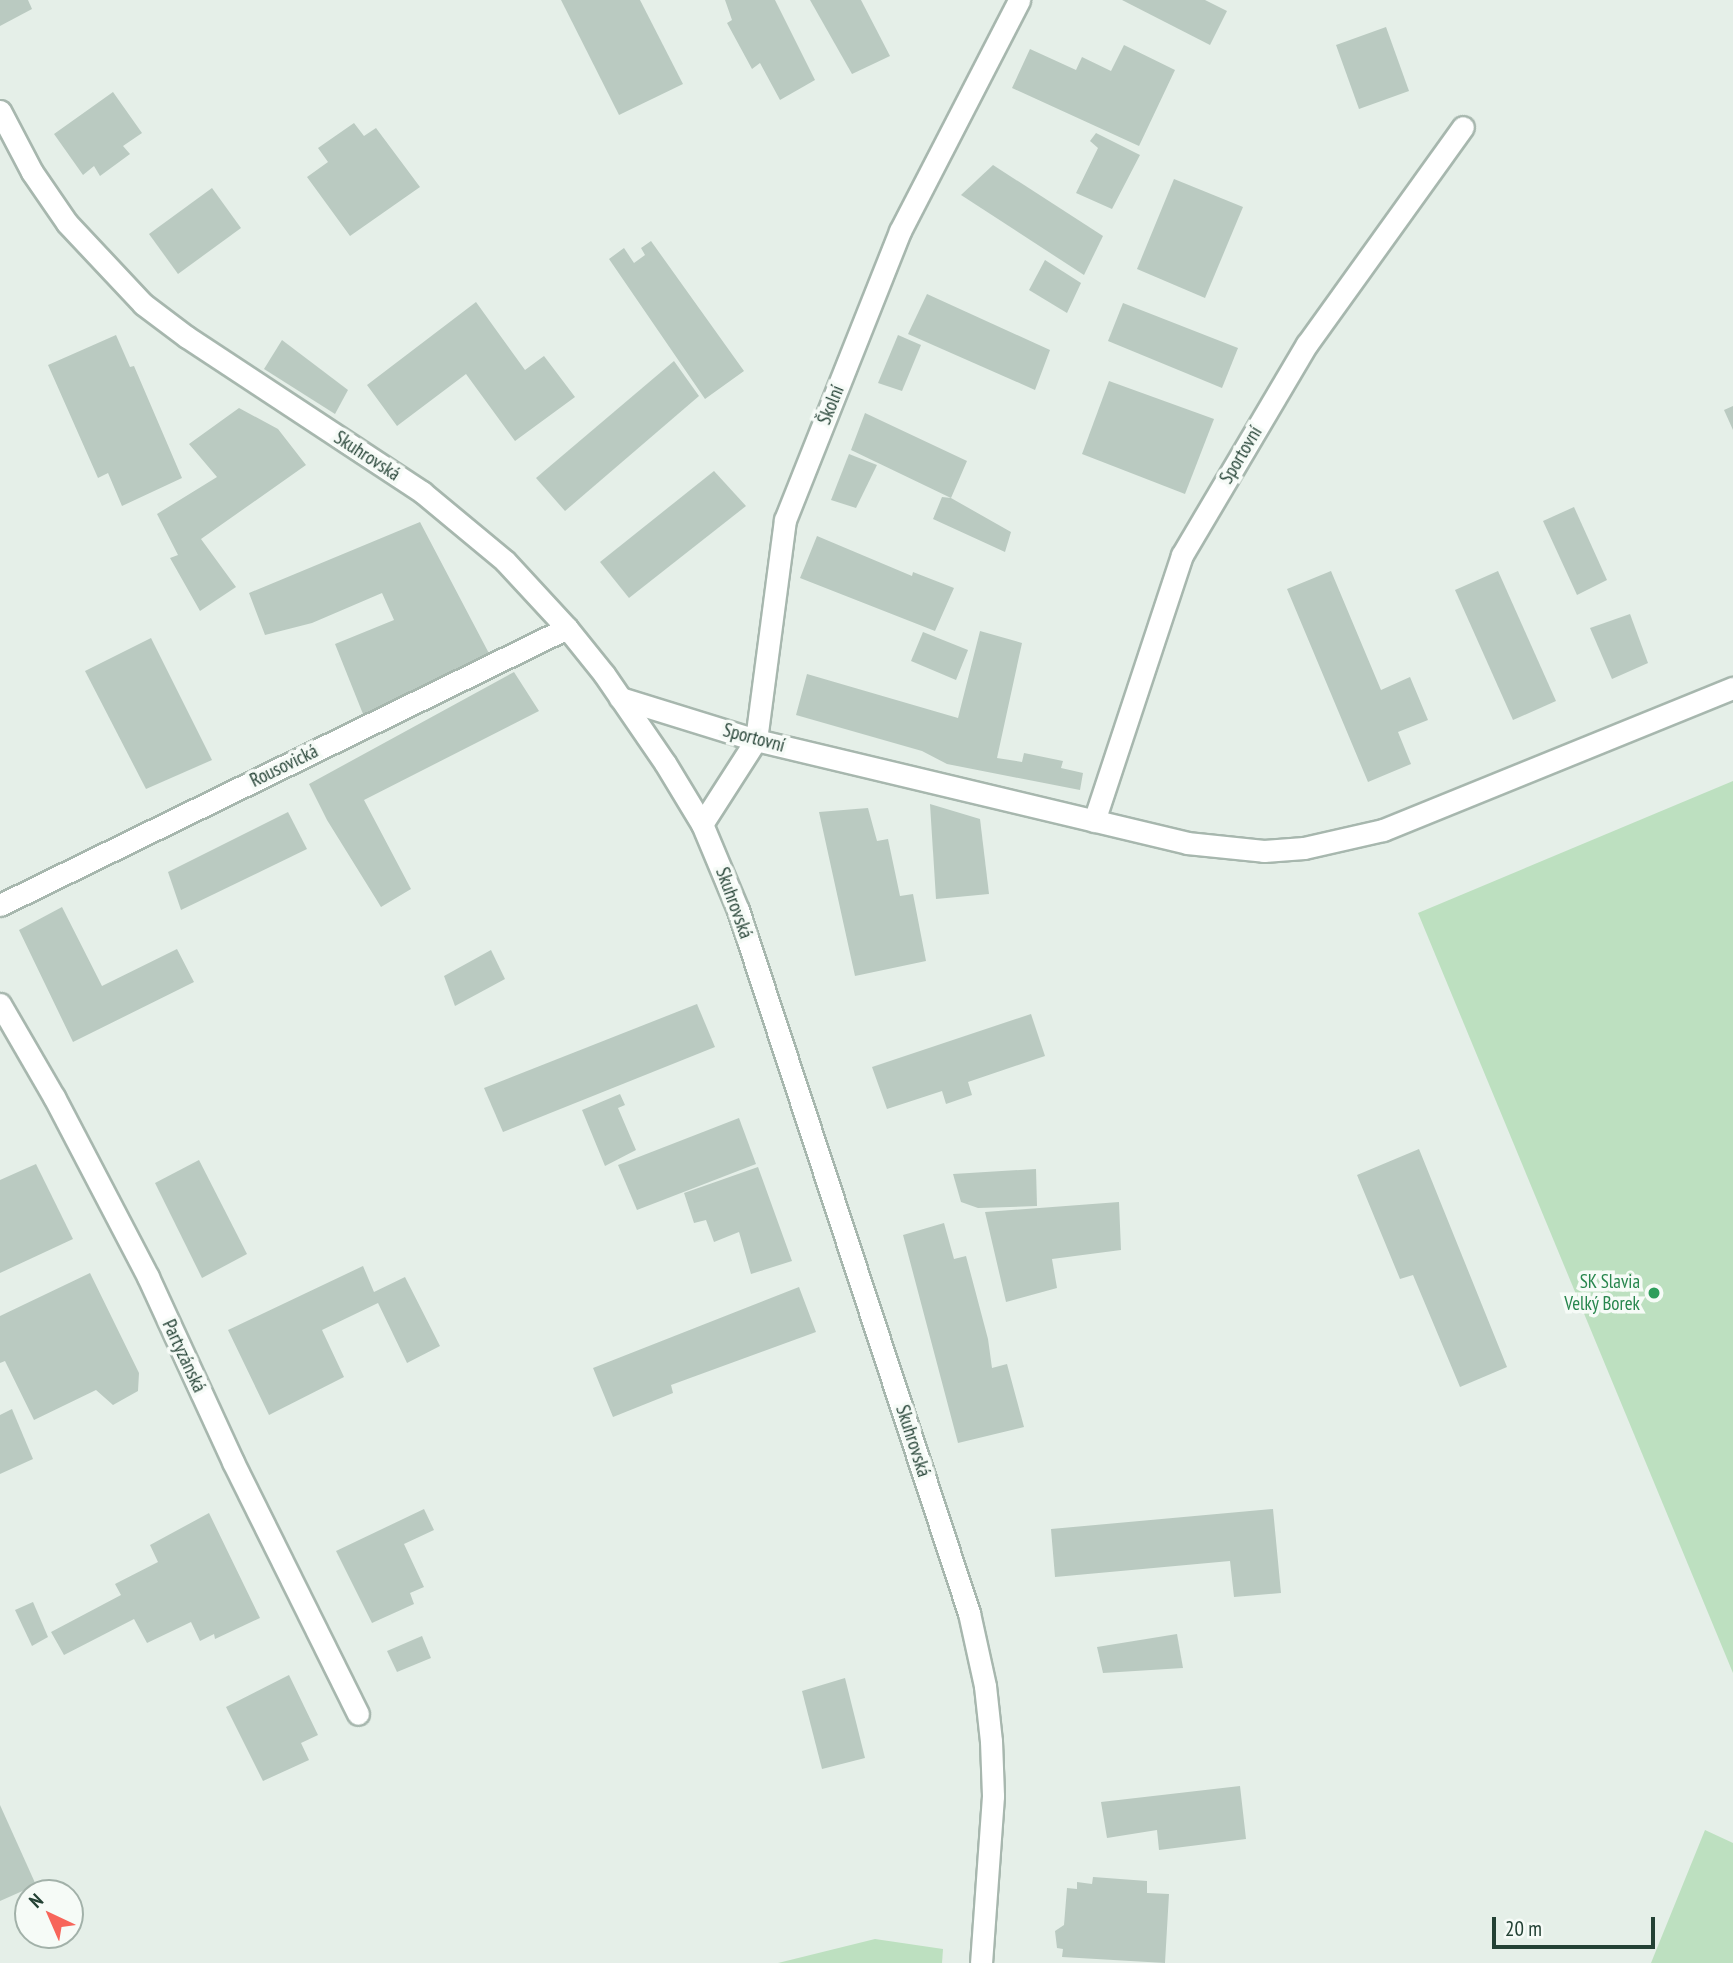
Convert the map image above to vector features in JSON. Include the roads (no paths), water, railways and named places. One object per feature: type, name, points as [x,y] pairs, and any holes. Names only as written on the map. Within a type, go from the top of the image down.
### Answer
[{"type":"street","name":"Školní","points":[[702,824],[756,740],[785,520],[900,232],[1019,0]]},
{"type":"street","name":"Skuhrovská","points":[[0,111],[32,172],[67,223],[143,304],[187,337],[422,492],[465,525],[505,561],[567,628],[620,698],[665,763],[702,824],[738,910],[969,1613],[985,1686],[993,1796],[981,1963]]},
{"type":"street","name":"Sportovní","points":[[1094,821],[1182,555],[1307,344],[1463,127]]},
{"type":"street","name":"Rousovická","points":[[0,905],[567,628]]},
{"type":"street","name":"Sportovní","points":[[620,698],[756,740],[1094,821],[1225,849],[1291,849],[1344,841],[1383,830],[1733,688]]},
{"type":"street","name":"Partyzánská","points":[[0,1004],[54,1097],[148,1277],[233,1462],[358,1714]]},
{"type":"place","name":"SK Slavia Velký Borek","points":[[1654,1293]]}]
